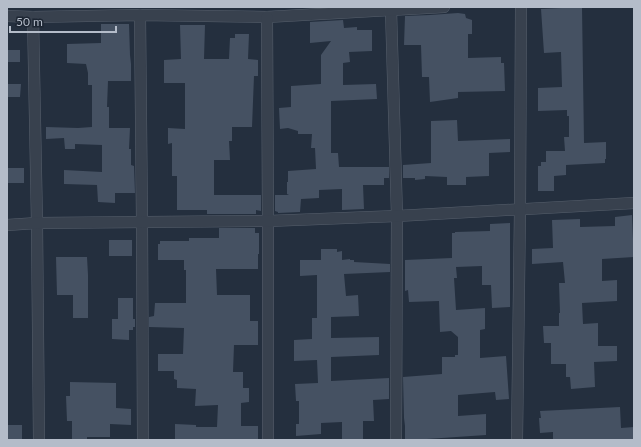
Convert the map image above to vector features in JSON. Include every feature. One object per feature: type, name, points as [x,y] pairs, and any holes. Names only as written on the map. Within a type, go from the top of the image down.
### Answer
[{"type":"street","points":[[7,16],[140,15],[267,17],[444,7]]},
{"type":"street","points":[[517,440],[521,7]]},
{"type":"street","points":[[392,10],[397,216],[396,440]]},
{"type":"street","points":[[140,15],[143,440]]},
{"type":"street","points":[[33,17],[39,440]]},
{"type":"street","points":[[267,17],[268,440]]},
{"type":"street","points":[[7,225],[37,223],[268,221],[520,210],[634,203]]},
{"type":"building","points":[[582,7],[584,143],[606,142],[606,159],[605,163],[566,165],[566,175],[554,176],[554,191],[538,191],[538,166],[541,166],[541,162],[546,162],[546,151],[565,151],[564,137],[569,137],[569,116],[567,116],[567,110],[538,111],[538,88],[562,87],[561,52],[544,53],[541,9]]},
{"type":"building","points":[[458,13],[465,14],[466,18],[472,20],[472,34],[468,34],[468,58],[501,57],[501,63],[504,63],[505,91],[458,92],[458,98],[430,102],[429,77],[422,77],[421,45],[404,45],[405,16]]},
{"type":"building","points":[[343,20],[344,28],[357,27],[357,30],[372,30],[372,51],[349,52],[350,62],[343,63],[343,85],[376,84],[377,99],[331,101],[331,153],[338,153],[339,167],[389,167],[389,178],[384,178],[384,185],[363,185],[364,209],[342,210],[342,189],[319,190],[319,198],[301,199],[300,212],[278,213],[275,211],[275,195],[289,195],[287,194],[288,171],[316,169],[315,148],[311,148],[312,134],[298,134],[298,131],[288,128],[280,129],[279,108],[291,107],[291,86],[321,84],[321,55],[331,41],[310,43],[310,22]]},
{"type":"building","points":[[101,24],[129,24],[131,81],[108,81],[107,107],[109,107],[109,128],[130,128],[129,149],[131,149],[131,165],[134,166],[135,193],[115,193],[115,203],[98,202],[97,185],[64,184],[64,170],[102,172],[102,145],[75,144],[75,149],[65,149],[64,138],[46,139],[46,127],[92,127],[92,85],[88,85],[86,64],[67,63],[67,44],[101,43]]},
{"type":"building","points":[[180,25],[205,25],[204,59],[229,59],[230,38],[235,38],[235,34],[249,34],[248,59],[258,60],[258,76],[254,76],[252,127],[232,127],[232,141],[229,141],[230,160],[214,160],[214,195],[261,195],[261,211],[256,210],[256,214],[207,214],[207,210],[177,210],[177,176],[172,176],[172,143],[168,144],[168,128],[185,129],[185,83],[164,83],[164,60],[181,59]]},
{"type":"building","points":[[7,50],[20,50],[20,62],[7,62]]},
{"type":"building","points":[[7,84],[21,84],[20,97],[7,97]]},
{"type":"building","points":[[457,120],[458,141],[510,139],[510,152],[489,153],[489,176],[466,177],[466,185],[447,185],[447,177],[425,176],[425,179],[415,180],[415,178],[403,178],[403,165],[431,163],[431,121]]},
{"type":"building","points":[[7,168],[24,168],[24,183],[7,183]]},
{"type":"building","points":[[632,215],[634,257],[602,259],[602,281],[617,280],[617,301],[582,303],[583,324],[598,323],[598,346],[617,346],[617,361],[594,362],[595,387],[571,389],[570,377],[566,377],[566,364],[551,364],[551,343],[544,343],[543,326],[559,326],[559,283],[565,283],[563,262],[532,264],[532,249],[553,248],[552,220],[580,219],[580,227],[615,226],[615,217]]},
{"type":"building","points":[[510,223],[510,307],[492,308],[491,285],[482,285],[482,266],[456,267],[457,278],[454,278],[456,310],[485,308],[485,329],[480,330],[480,358],[506,356],[509,399],[496,400],[495,392],[458,395],[458,416],[486,414],[486,435],[427,440],[405,440],[403,377],[442,374],[442,357],[455,357],[455,355],[458,355],[458,337],[451,331],[440,332],[439,301],[409,302],[408,290],[405,291],[405,260],[452,258],[452,233],[490,231],[490,224]]},
{"type":"building","points":[[219,228],[255,228],[255,233],[259,233],[258,269],[216,269],[217,295],[250,295],[250,321],[258,321],[258,345],[234,345],[233,372],[243,372],[243,388],[249,388],[249,402],[241,403],[241,426],[258,426],[258,440],[175,440],[175,424],[196,425],[196,427],[217,427],[218,405],[195,406],[196,389],[177,388],[177,380],[174,379],[174,371],[158,371],[158,354],[183,354],[184,328],[149,327],[149,317],[154,316],[155,303],[186,303],[186,270],[184,270],[184,260],[158,260],[158,244],[160,244],[160,241],[189,241],[189,238],[219,238]]},
{"type":"building","points":[[109,240],[132,240],[132,256],[109,256]]},
{"type":"building","points":[[321,249],[337,249],[337,252],[342,251],[342,260],[350,259],[354,260],[354,262],[390,264],[390,272],[344,274],[346,296],[358,295],[359,316],[331,317],[331,338],[379,337],[379,355],[331,357],[331,381],[389,378],[389,399],[373,400],[374,421],[363,421],[363,440],[342,440],[342,422],[321,423],[321,434],[296,436],[296,424],[299,424],[299,401],[296,401],[295,384],[318,383],[317,360],[294,361],[294,340],[312,339],[312,318],[317,318],[317,275],[300,276],[300,260],[321,260]]},
{"type":"building","points":[[56,257],[87,257],[88,318],[73,318],[73,295],[57,295]]},
{"type":"building","points":[[118,298],[133,298],[133,319],[135,319],[135,327],[133,327],[133,330],[129,330],[129,340],[112,339],[112,319],[118,319]]},
{"type":"building","points":[[70,382],[116,383],[116,408],[131,409],[131,425],[110,424],[110,437],[87,437],[87,440],[72,440],[72,421],[67,421],[66,396],[70,396]]},
{"type":"building","points":[[620,407],[621,428],[634,427],[634,439],[553,440],[553,432],[540,433],[540,411]]},
{"type":"building","points":[[7,425],[22,425],[22,440],[7,440]]}]
